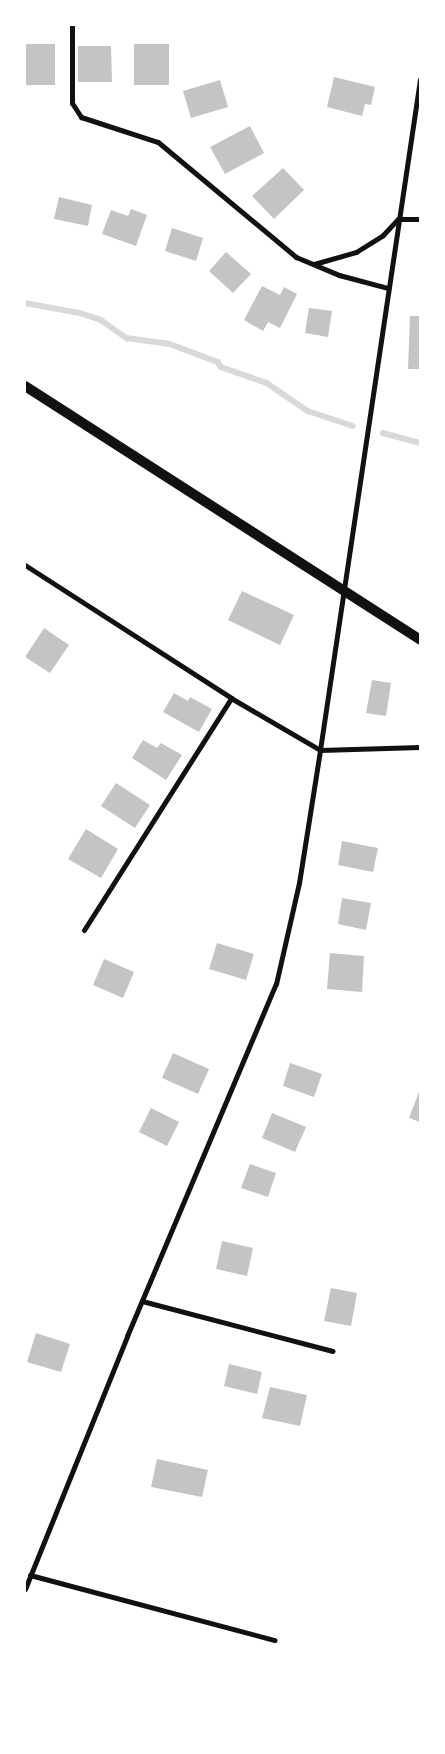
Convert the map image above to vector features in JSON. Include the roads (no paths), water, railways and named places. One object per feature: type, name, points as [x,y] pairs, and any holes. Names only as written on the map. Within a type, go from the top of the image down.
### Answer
[{"type":"main road","points":[[25,386],[420,640]]},
{"type":"street","points":[[72,25],[72,103],[75,112],[82,117],[158,142],[278,243],[311,265],[388,288]]},
{"type":"street","points":[[25,1589],[142,1301],[276,984],[299,883],[345,593],[398,219],[420,79]]},
{"type":"street","points":[[311,265],[356,252],[383,235],[398,219],[420,219]]},
{"type":"street","points":[[25,565],[231,698],[320,750],[420,747]]},
{"type":"street","points":[[84,930],[231,698]]},
{"type":"street","points":[[142,1301],[333,1351]]},
{"type":"street","points":[[30,1574],[274,1640]]},
{"type":"waterway","points":[[25,303],[80,313],[101,320],[127,338],[170,344],[218,362],[221,367],[267,383],[308,411],[353,426]]},
{"type":"waterway","points":[[383,433],[420,443]]}]
